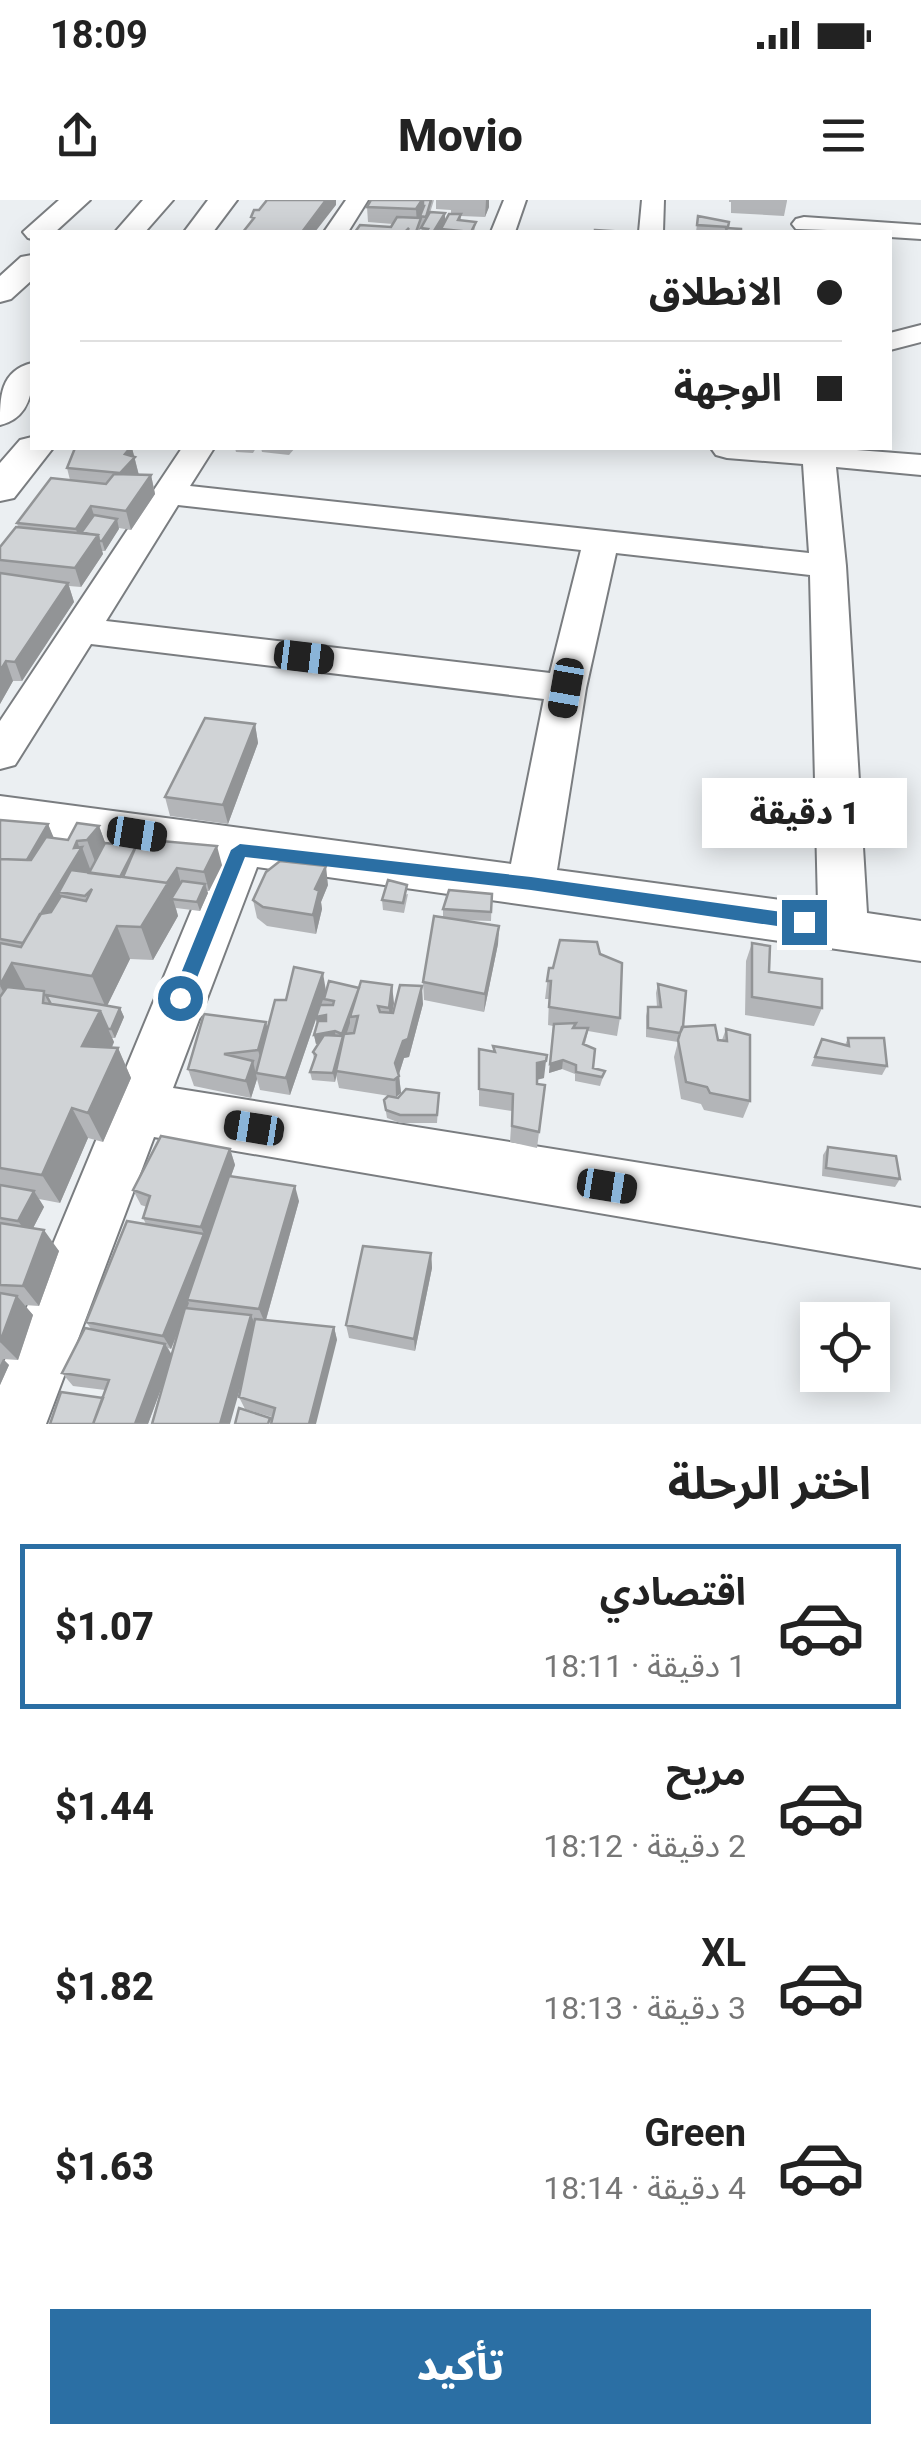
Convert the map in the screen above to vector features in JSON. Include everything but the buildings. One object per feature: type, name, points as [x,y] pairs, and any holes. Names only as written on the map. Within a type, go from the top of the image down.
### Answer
[{"type":"main road","points":[[41,230],[76,200]]},
{"type":"main road","points":[[71,230],[107,200]]},
{"type":"main road","points":[[131,230],[160,200]]},
{"type":"main road","points":[[148,230],[171,200]]},
{"type":"main road","points":[[200,230],[224,200]]},
{"type":"main road","points":[[222,230],[244,200]]},
{"type":"main road","points":[[0,262],[30,239]]},
{"type":"main road","points":[[0,292],[30,266]]},
{"type":"main road","points":[[0,370],[30,338]]},
{"type":"main road","points":[[0,414],[30,376]]},
{"type":"main road","points":[[0,490],[32,450]]},
{"type":"street","points":[[337,230],[357,200]]},
{"type":"street","points":[[504,230],[515,200]]},
{"type":"street","points":[[651,230],[654,200]]},
{"type":"street","points":[[803,219],[921,232]]},
{"type":"street","points":[[892,341],[921,333]]},
{"type":"street","points":[[0,754],[82,608],[197,450]]},
{"type":"street","points":[[771,450],[921,464]]},
{"type":"street","points":[[819,457],[828,566],[842,928]]},
{"type":"street","points":[[168,494],[828,566]]},
{"type":"street","points":[[531,883],[566,688],[601,540]]},
{"type":"street","points":[[82,608],[566,688]]},
{"type":"street","points":[[0,813],[240,850],[531,883],[921,940]]},
{"type":"street","points":[[12,1424],[240,850]]},
{"type":"street","points":[[136,1108],[921,1238]]},
{"type":"route","points":[[180,998],[240,850],[531,883],[804,922]]}]
